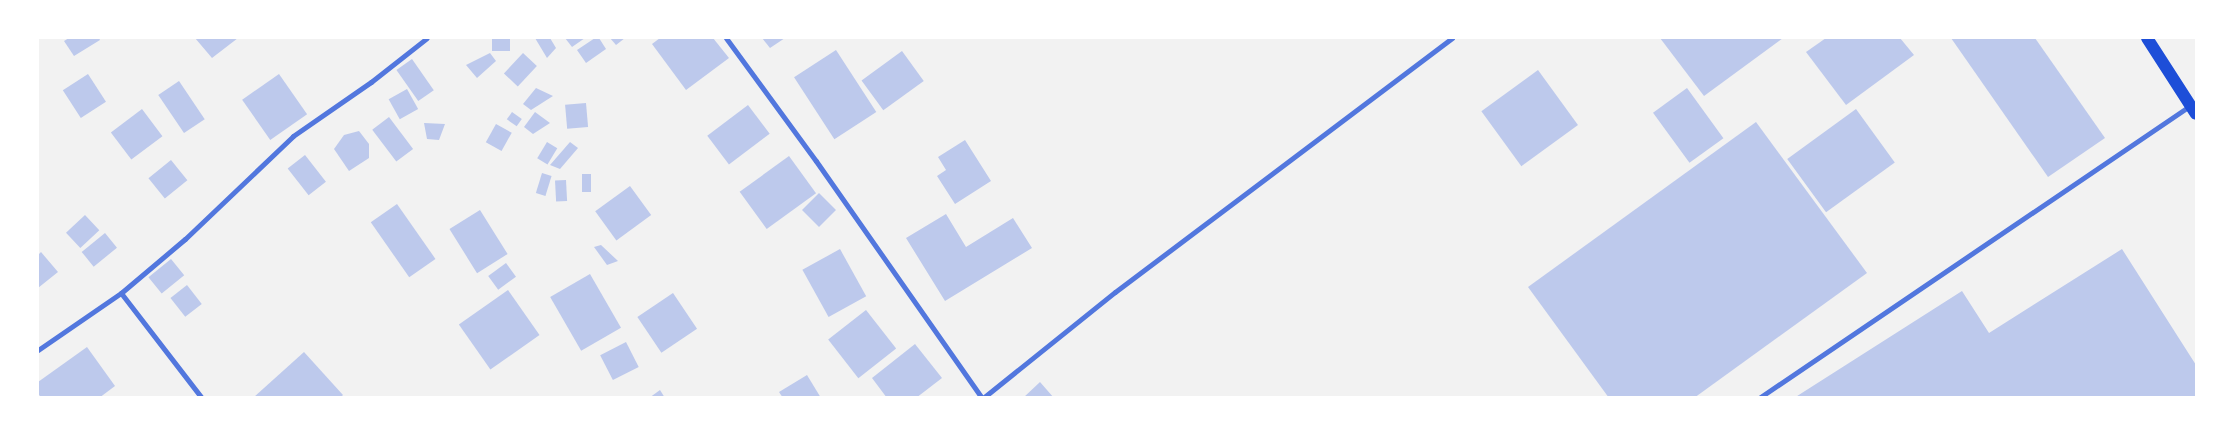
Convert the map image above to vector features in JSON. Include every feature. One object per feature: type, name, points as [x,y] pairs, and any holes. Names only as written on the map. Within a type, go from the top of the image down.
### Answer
[{"type":"main road","points":[[2147,38],[2194,109]]},
{"type":"street","points":[[38,350],[121,293],[185,239],[293,136],[372,82],[428,38]]},
{"type":"street","points":[[726,38],[816,161],[982,398],[1115,292],[1452,38]]},
{"type":"street","points":[[1759,398],[2194,109]]},
{"type":"street","points":[[121,293],[202,398]]},
{"type":"building","points":[[69,38],[99,38],[100,40],[74,56],[64,41]]},
{"type":"building","points":[[195,38],[238,38],[212,58]]},
{"type":"building","points":[[535,38],[550,38],[556,48],[547,58]]},
{"type":"building","points":[[565,38],[585,38],[572,47]]},
{"type":"building","points":[[595,38],[599,38],[606,49],[586,63],[577,50]]},
{"type":"building","points":[[610,38],[625,38],[616,45]]},
{"type":"building","points":[[660,38],[713,38],[729,58],[686,90],[652,44]]},
{"type":"building","points":[[762,38],[785,38],[770,48]]},
{"type":"building","points":[[1660,38],[1783,38],[1704,96]]},
{"type":"building","points":[[1826,38],[1900,38],[1914,55],[1846,105],[1806,52]]},
{"type":"building","points":[[1951,38],[2035,38],[2105,138],[2048,177]]},
{"type":"building","points":[[492,39],[510,39],[510,51],[492,51]]},
{"type":"building","points":[[836,50],[876,112],[834,139],[794,77]]},
{"type":"building","points":[[902,51],[924,81],[883,110],[862,80]]},
{"type":"building","points":[[490,53],[496,61],[477,78],[466,65]]},
{"type":"building","points":[[523,53],[537,66],[518,86],[504,73]]},
{"type":"building","points":[[412,59],[434,90],[418,101],[396,70]]},
{"type":"building","points":[[1538,70],[1578,125],[1521,166],[1481,111]]},
{"type":"building","points":[[88,74],[106,102],[81,118],[63,90]]},
{"type":"building","points":[[279,74],[307,114],[270,140],[242,100]]},
{"type":"building","points":[[179,81],[205,119],[184,133],[158,95]]},
{"type":"building","points":[[536,88],[553,96],[531,110],[523,104]]},
{"type":"building","points":[[1687,88],[1723,138],[1689,163],[1653,113]]},
{"type":"building","points":[[407,89],[418,109],[400,119],[389,99]]},
{"type":"building","points":[[586,103],[588,127],[567,129],[565,105]]},
{"type":"building","points":[[748,105],[770,134],[729,164],[707,136]]},
{"type":"building","points":[[142,109],[162,136],[131,160],[111,132]]},
{"type":"building","points":[[1856,109],[1895,162],[1826,212],[1787,159]]},
{"type":"building","points":[[512,112],[522,119],[517,126],[507,119]]},
{"type":"building","points":[[535,112],[550,123],[533,134],[524,127]]},
{"type":"building","points":[[389,117],[413,149],[396,162],[372,130]]},
{"type":"building","points":[[1756,122],[1867,273],[1694,398],[1609,398],[1528,287]]},
{"type":"building","points":[[424,123],[445,124],[439,140],[427,139]]},
{"type":"building","points":[[496,124],[512,133],[502,151],[486,142]]},
{"type":"building","points":[[359,131],[369,144],[369,158],[349,171],[334,149],[344,135]]},
{"type":"building","points":[[965,140],[991,181],[955,204],[937,176],[946,170],[938,157]]},
{"type":"building","points":[[547,142],[557,148],[548,164],[537,158]]},
{"type":"building","points":[[570,142],[578,148],[560,169],[550,165]]},
{"type":"building","points":[[305,155],[326,182],[309,195],[288,169]]},
{"type":"building","points":[[789,156],[816,193],[767,229],[740,192]]},
{"type":"building","points":[[171,160],[187,180],[165,198],[148,178]]},
{"type":"building","points":[[542,173],[552,176],[545,196],[536,193]]},
{"type":"building","points":[[582,174],[591,174],[591,192],[582,192]]},
{"type":"building","points":[[566,180],[567,201],[556,202],[555,181]]},
{"type":"building","points":[[630,186],[651,215],[616,240],[595,211]]},
{"type":"building","points":[[819,193],[836,210],[819,227],[802,210]]},
{"type":"building","points":[[397,204],[435,259],[409,277],[371,222]]},
{"type":"building","points":[[480,210],[508,254],[477,273],[449,229]]},
{"type":"building","points":[[946,214],[966,247],[1013,218],[1032,248],[945,301],[906,238]]},
{"type":"building","points":[[85,215],[99,230],[80,248],[66,233]]},
{"type":"building","points":[[105,233],[117,248],[94,267],[82,252]]},
{"type":"building","points":[[601,245],[618,261],[607,265],[594,247]]},
{"type":"building","points":[[840,249],[866,296],[829,317],[802,270]]},
{"type":"building","points":[[2122,249],[2196,365],[2196,398],[1794,398],[1962,291],[1989,333]]},
{"type":"building","points":[[41,252],[58,272],[38,288],[38,255]]},
{"type":"building","points":[[171,259],[184,275],[162,294],[148,277]]},
{"type":"building","points":[[506,263],[516,277],[498,290],[488,276]]},
{"type":"building","points":[[590,274],[621,328],[581,351],[550,297]]},
{"type":"building","points":[[187,285],[202,304],[185,317],[170,298]]},
{"type":"building","points":[[508,290],[540,335],[490,369],[459,324]]},
{"type":"building","points":[[673,293],[697,329],[661,353],[637,317]]},
{"type":"building","points":[[866,310],[896,349],[858,378],[828,340]]},
{"type":"building","points":[[626,342],[639,367],[613,380],[600,355]]},
{"type":"building","points":[[915,344],[942,378],[916,398],[887,398],[872,378]]},
{"type":"building","points":[[87,347],[115,386],[99,398],[41,398],[38,393],[38,382]]},
{"type":"building","points":[[304,352],[343,395],[340,398],[253,398]]},
{"type":"building","points":[[807,375],[821,398],[783,398],[779,392]]},
{"type":"building","points":[[1040,382],[1054,398],[1023,398]]},
{"type":"building","points":[[660,390],[665,398],[649,398]]}]
